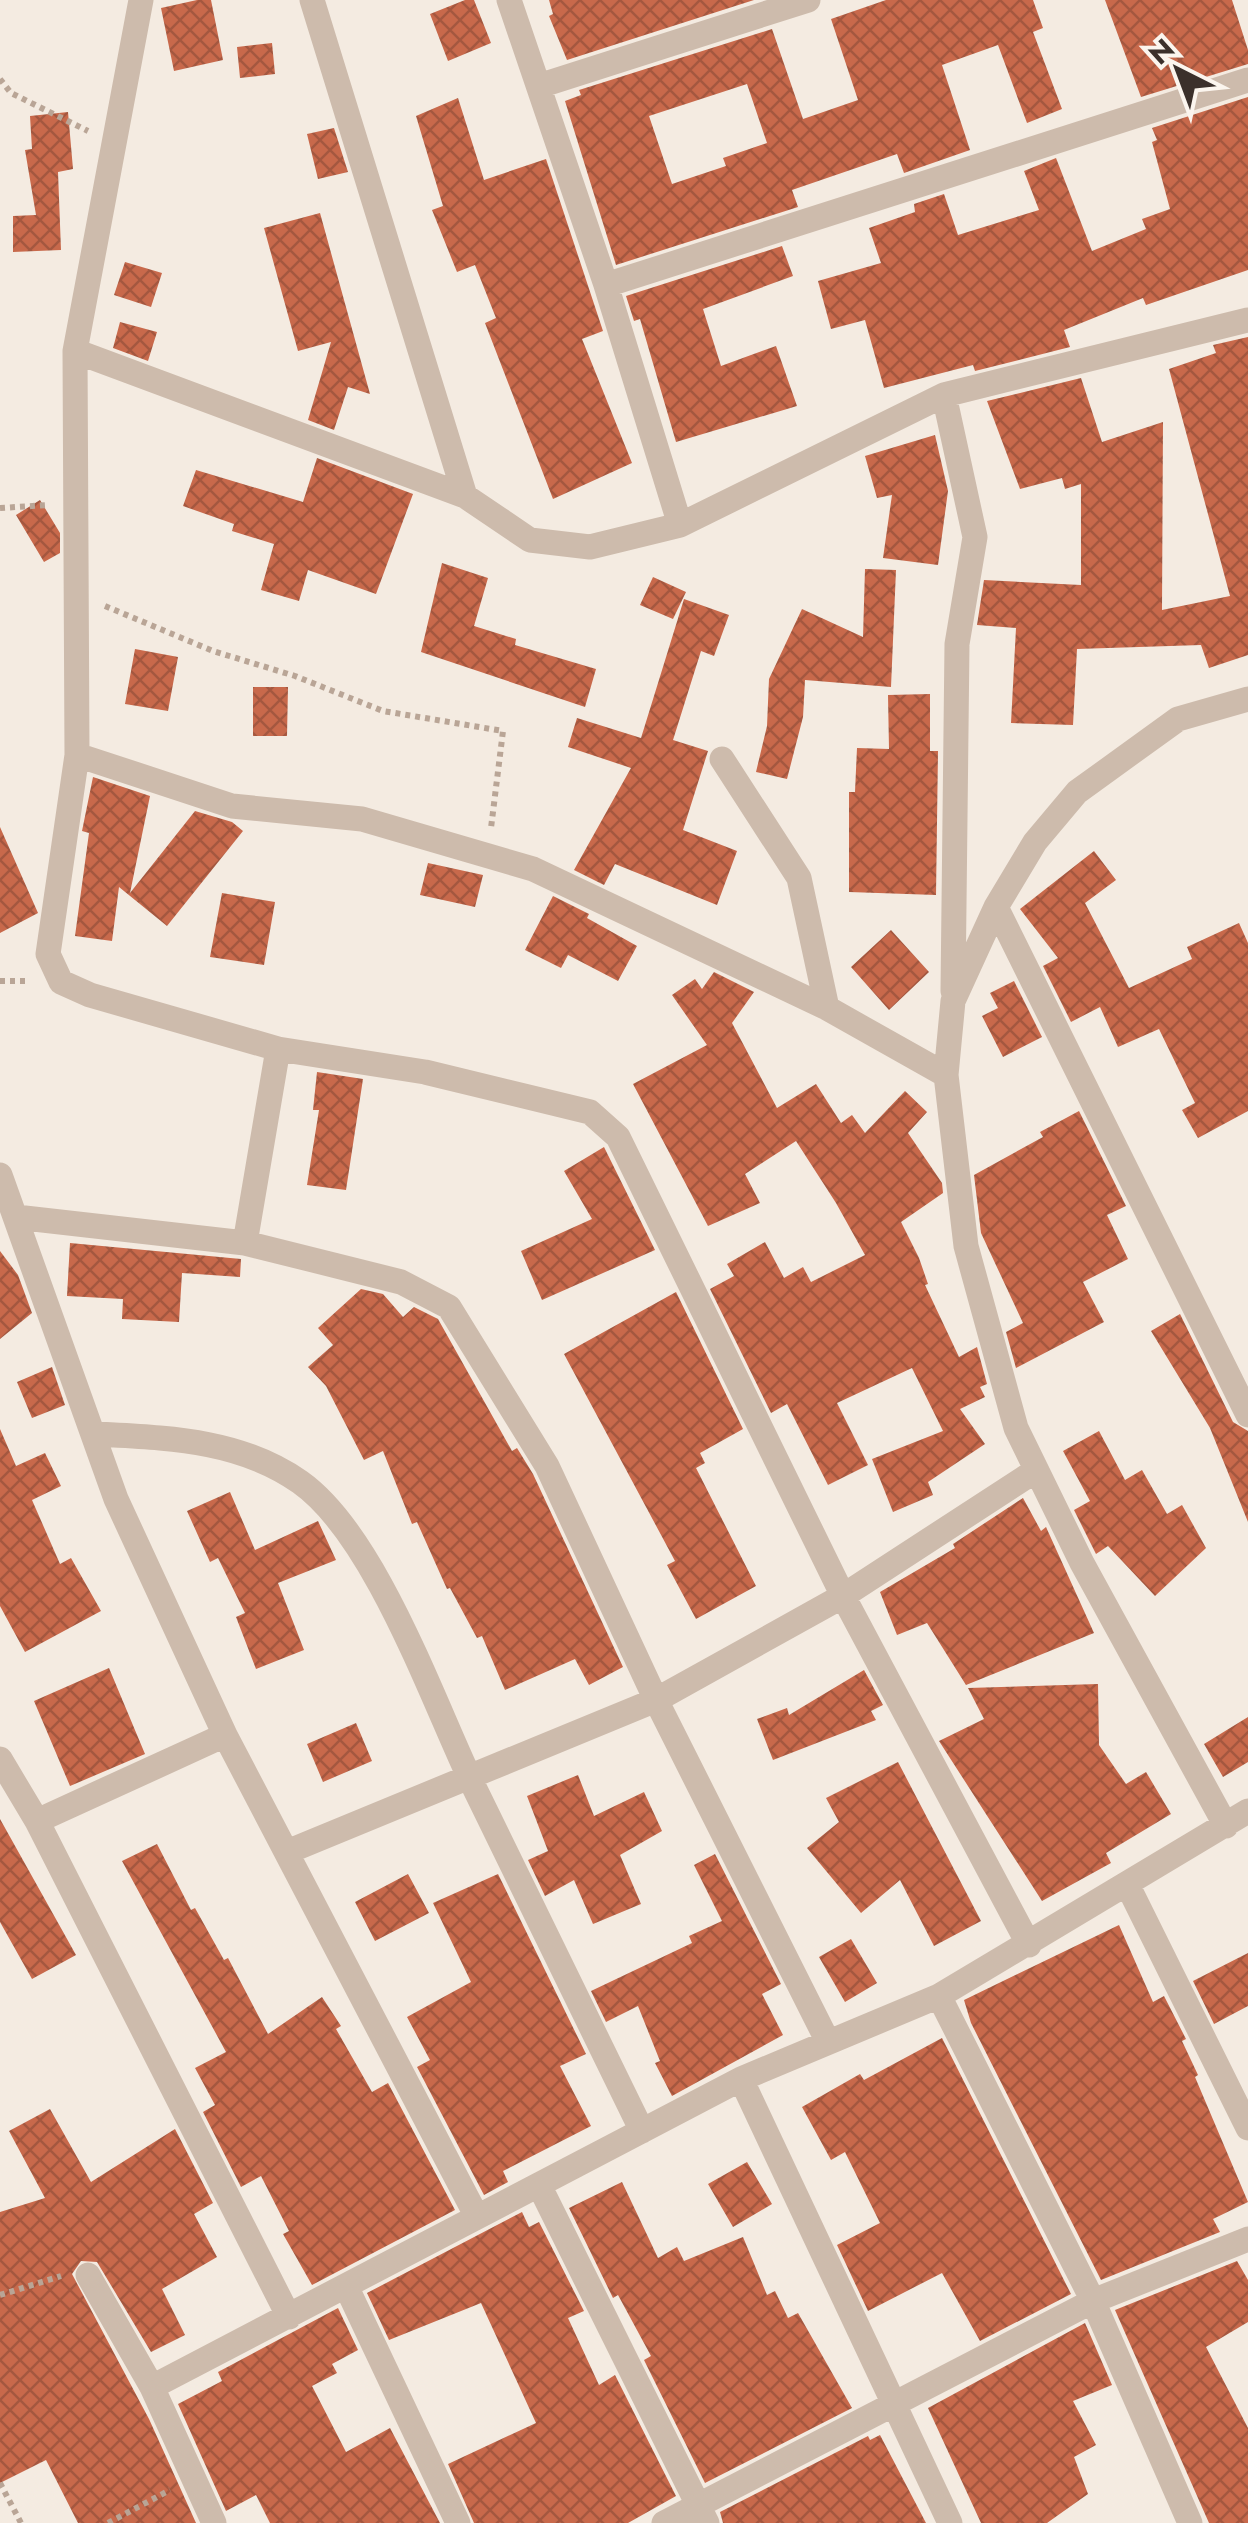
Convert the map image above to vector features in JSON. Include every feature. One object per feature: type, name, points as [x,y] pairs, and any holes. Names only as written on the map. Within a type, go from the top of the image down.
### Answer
[{"type":"street","points":[[140,0],[76,351],[77,755],[48,954],[61,982],[90,995],[278,1050],[425,1072],[590,1112],[618,1137],[843,1596],[1029,1944]]},
{"type":"street","points":[[312,0],[465,496]]},
{"type":"street","points":[[509,0],[606,286],[680,525]]},
{"type":"street","points":[[539,86],[808,0]]},
{"type":"street","points":[[606,286],[1248,80]]},
{"type":"street","points":[[76,351],[465,496],[530,540],[590,547],[680,525],[944,396],[1248,320]]},
{"type":"street","points":[[944,396],[974,537],[957,644],[953,1001],[946,1076],[966,1246],[1016,1428],[1034,1470],[1226,1826]]},
{"type":"street","points":[[953,1001],[996,907],[1034,842],[1077,792],[1178,720],[1248,699]]},
{"type":"street","points":[[77,755],[232,806],[362,819],[534,869],[827,1008],[946,1076]]},
{"type":"street","points":[[722,759],[799,878],[827,1008]]},
{"type":"street","points":[[996,907],[1248,1415]]},
{"type":"street","points":[[952,922],[985,931]]},
{"type":"street","points":[[245,1243],[278,1050]]},
{"type":"street","points":[[0,1175],[96,1434],[116,1499],[225,1735],[476,2217]]},
{"type":"street","points":[[16,1218],[245,1243],[400,1282],[449,1307],[547,1466],[656,1700],[827,2040]]},
{"type":"street","points":[[96,1434],[198,1440],[254,1458],[299,1482],[334,1513],[392,1606],[470,1779],[642,2132]]},
{"type":"street","points":[[287,1852],[656,1700],[843,1596],[1034,1470]]},
{"type":"street","points":[[36,1821],[225,1735]]},
{"type":"street","points":[[0,1759],[36,1821],[289,2317]]},
{"type":"street","points":[[152,2387],[742,2078],[939,1996],[1248,1811]]},
{"type":"street","points":[[1128,1886],[1248,2128]]},
{"type":"street","points":[[939,1996],[1092,2302],[1190,2523]]},
{"type":"street","points":[[742,2078],[950,2523]]},
{"type":"street","points":[[540,2185],[703,2514]]},
{"type":"street","points":[[664,2523],[703,2514],[892,2404],[1092,2302],[1248,2239]]},
{"type":"street","points":[[88,2275],[152,2387],[214,2523]]},
{"type":"street","points":[[346,2286],[458,2523]]},
{"type":"path","points":[[0,80],[11,94],[52,117],[114,141]]},
{"type":"path","points":[[0,508],[76,504]]},
{"type":"path","points":[[76,594],[213,651],[294,676],[383,711],[503,730],[488,856]]},
{"type":"path","points":[[0,2295],[74,2271],[88,2275]]},
{"type":"path","points":[[108,2523],[193,2477]]},
{"type":"path","points":[[0,2483],[22,2523]]},
{"type":"building","points":[[211,0],[223,60],[174,71],[161,8]]},
{"type":"building","points":[[474,0],[491,43],[448,61],[430,14]]},
{"type":"building","points":[[549,0],[754,0],[567,60],[549,16],[553,14]]},
{"type":"building","points":[[886,0],[1033,0],[1043,28],[1033,32],[1062,109],[1027,123],[998,45],[942,65],[970,150],[904,173],[897,154],[792,190],[798,207],[616,265],[565,101],[581,95],[579,90],[772,29],[803,119],[858,100],[831,19]],"holes":[[[747,84],[767,143],[723,158],[726,166],[672,184],[649,116]]]},
{"type":"building","points":[[1105,0],[1232,0],[1248,50],[1248,64],[1141,97]]},
{"type":"building","points":[[272,43],[275,74],[240,78],[237,47]]},
{"type":"building","points":[[1248,97],[1248,270],[1146,305],[1143,298],[1064,330],[1070,347],[975,371],[973,365],[884,388],[865,320],[831,329],[818,281],[881,263],[869,228],[915,212],[914,204],[944,194],[958,235],[1039,210],[1024,171],[1056,158],[1092,251],[1146,229],[1142,219],[1170,209],[1152,142],[1157,140],[1152,128]]},
{"type":"building","points":[[458,98],[484,180],[546,159],[603,331],[582,339],[632,463],[553,499],[485,323],[496,318],[475,265],[457,272],[432,210],[443,206],[416,116]]},
{"type":"building","points":[[68,112],[73,169],[58,172],[61,250],[13,252],[13,216],[36,215],[25,150],[32,149],[30,116]]},
{"type":"building","points":[[334,128],[348,172],[318,179],[307,134]]},
{"type":"building","points":[[320,213],[370,394],[348,387],[334,430],[308,420],[331,342],[298,351],[264,228]]},
{"type":"building","points":[[782,246],[793,276],[703,309],[721,366],[776,346],[797,406],[676,442],[640,319],[634,321],[626,296]]},
{"type":"building","points":[[125,262],[162,273],[151,307],[114,295]]},
{"type":"building","points":[[120,322],[157,332],[148,361],[113,348]]},
{"type":"building","points":[[1248,337],[1248,655],[1209,668],[1201,645],[1077,649],[1073,725],[1011,723],[1016,628],[977,625],[984,580],[1081,585],[1081,484],[1065,489],[1062,478],[1020,489],[987,401],[1081,378],[1102,442],[1163,422],[1162,610],[1230,596],[1169,369],[1216,353],[1213,345]]},
{"type":"building","points":[[935,435],[948,491],[938,565],[883,558],[892,495],[877,498],[865,456]]},
{"type":"building","points":[[317,458],[413,494],[376,594],[308,570],[299,601],[261,590],[274,544],[232,531],[234,524],[183,506],[196,470],[303,502]]},
{"type":"building","points":[[40,500],[60,533],[60,553],[44,562],[16,515]]},
{"type":"building","points":[[442,563],[488,578],[474,626],[516,639],[515,645],[596,669],[585,707],[421,652]]},
{"type":"building","points":[[865,569],[896,570],[891,687],[805,680],[803,717],[787,779],[756,772],[767,726],[769,679],[802,609],[863,637]]},
{"type":"building","points":[[653,577],[686,592],[673,619],[640,605]]},
{"type":"building","points":[[684,599],[729,615],[714,656],[701,651],[673,740],[708,751],[683,830],[737,851],[717,905],[615,864],[604,885],[574,870],[631,768],[568,747],[577,718],[641,738]]},
{"type":"building","points":[[135,649],[178,657],[168,711],[125,704]]},
{"type":"building","points":[[253,687],[288,687],[287,736],[253,736]]},
{"type":"building","points":[[930,694],[930,751],[938,751],[936,895],[849,892],[849,792],[855,792],[857,748],[889,749],[888,695]]},
{"type":"building","points":[[93,777],[150,796],[130,893],[195,811],[232,822],[243,831],[167,926],[119,887],[112,941],[75,936],[89,833],[82,831]]},
{"type":"building","points":[[0,827],[38,913],[0,933]]},
{"type":"building","points":[[1094,851],[1116,880],[1085,903],[1129,988],[1192,959],[1187,947],[1239,923],[1248,943],[1248,1111],[1198,1138],[1182,1110],[1195,1103],[1159,1029],[1118,1047],[1100,1007],[1071,1022],[1043,966],[1058,958],[1020,909]]},
{"type":"building","points":[[428,863],[483,875],[475,907],[420,895]]},
{"type":"building","points":[[222,893],[275,902],[264,965],[210,957]]},
{"type":"building","points":[[553,896],[637,946],[618,981],[568,955],[561,968],[525,950]]},
{"type":"building","points":[[891,930],[929,972],[889,1010],[851,967]]},
{"type":"building","points":[[714,972],[754,992],[732,1023],[777,1108],[816,1084],[841,1123],[852,1115],[865,1133],[905,1091],[927,1112],[908,1133],[942,1183],[943,1193],[901,1222],[959,1357],[977,1347],[987,1384],[980,1387],[985,1397],[960,1409],[985,1444],[928,1482],[933,1495],[893,1512],[872,1459],[943,1431],[912,1368],[837,1403],[868,1465],[828,1485],[787,1404],[771,1413],[710,1289],[734,1276],[727,1264],[765,1242],[784,1278],[803,1267],[811,1282],[865,1255],[836,1203],[796,1141],[745,1174],[760,1203],[708,1226],[633,1084],[707,1045],[672,995],[695,979],[702,989]]},
{"type":"building","points":[[1014,981],[1042,1037],[1003,1057],[982,1016],[998,1008],[990,993]]},
{"type":"building","points":[[317,1072],[363,1079],[346,1190],[307,1185],[319,1110],[313,1110]]},
{"type":"building","points":[[1079,1111],[1126,1206],[1107,1215],[1128,1259],[1083,1282],[1104,1322],[1016,1368],[1006,1332],[1023,1323],[981,1233],[974,1175],[1043,1137],[1040,1132]]},
{"type":"building","points":[[604,1147],[655,1250],[542,1300],[521,1251],[592,1219],[564,1171]]},
{"type":"building","points":[[70,1243],[241,1259],[240,1277],[182,1273],[179,1322],[122,1319],[123,1299],[67,1296]]},
{"type":"building","points":[[0,1251],[18,1275],[32,1313],[0,1339]]},
{"type":"building","points":[[361,1289],[383,1294],[403,1317],[414,1307],[438,1319],[512,1451],[517,1448],[533,1474],[623,1667],[589,1685],[575,1659],[505,1690],[482,1636],[477,1638],[450,1588],[447,1589],[417,1522],[412,1524],[383,1451],[364,1460],[326,1386],[308,1367],[333,1345],[318,1328]]},
{"type":"building","points":[[676,1292],[743,1429],[700,1453],[705,1463],[696,1468],[756,1586],[696,1619],[667,1565],[675,1561],[564,1354]]},
{"type":"building","points":[[1180,1314],[1233,1422],[1248,1431],[1248,1522],[1210,1428],[1151,1331]]},
{"type":"building","points":[[52,1367],[65,1405],[32,1418],[17,1382]]},
{"type":"building","points":[[0,1429],[16,1466],[45,1453],[61,1486],[32,1500],[60,1564],[71,1558],[101,1611],[25,1652],[0,1606]]},
{"type":"building","points":[[1099,1431],[1125,1480],[1142,1470],[1167,1514],[1182,1505],[1206,1548],[1155,1596],[1108,1546],[1096,1554],[1074,1510],[1090,1501],[1063,1451]]},
{"type":"building","points":[[230,1492],[255,1550],[318,1521],[336,1560],[278,1583],[304,1650],[256,1669],[236,1617],[245,1613],[218,1558],[210,1562],[187,1511]]},
{"type":"building","points":[[1023,1498],[1041,1531],[1046,1527],[1094,1633],[966,1685],[927,1623],[897,1635],[880,1592],[955,1548],[953,1544]]},
{"type":"building","points":[[109,1668],[145,1754],[70,1786],[34,1701]]},
{"type":"building","points":[[864,1670],[883,1705],[871,1711],[876,1720],[773,1760],[757,1719],[787,1708],[789,1715]]},
{"type":"building","points":[[1098,1684],[1099,1745],[1126,1784],[1146,1772],[1171,1814],[1106,1853],[1111,1863],[1042,1901],[939,1741],[984,1719],[968,1688]]},
{"type":"building","points":[[1248,1717],[1248,1762],[1223,1777],[1204,1744]]},
{"type":"building","points":[[356,1723],[372,1761],[323,1782],[307,1744]]},
{"type":"building","points":[[898,1762],[981,1921],[934,1946],[900,1880],[861,1913],[807,1848],[839,1822],[826,1798]]},
{"type":"building","points":[[578,1775],[594,1816],[644,1792],[662,1831],[620,1855],[641,1904],[593,1924],[574,1880],[545,1896],[528,1860],[548,1851],[527,1796]]},
{"type":"building","points":[[0,1819],[76,1955],[32,1979],[0,1922]]},
{"type":"building","points":[[157,1844],[191,1910],[195,1908],[224,1960],[228,1958],[268,2034],[322,1997],[341,2026],[336,2029],[372,2092],[388,2083],[455,2210],[312,2285],[283,2234],[289,2231],[261,2176],[241,2187],[203,2112],[215,2105],[195,2068],[226,2052],[122,1861]]},
{"type":"building","points":[[715,1854],[781,1984],[762,1994],[783,2035],[672,2096],[655,2063],[660,2061],[638,2006],[606,2022],[591,1991],[692,1943],[689,1936],[722,1921],[694,1865]]},
{"type":"building","points":[[408,1874],[429,1913],[375,1941],[355,1902]]},
{"type":"building","points":[[498,1874],[586,2054],[560,2066],[591,2126],[503,2171],[508,2182],[484,2195],[417,2067],[430,2060],[407,2017],[471,1982],[433,1903]]},
{"type":"building","points":[[1119,1925],[1153,2002],[1164,1996],[1186,2039],[1182,2041],[1198,2075],[1195,2077],[1248,2202],[1213,2219],[1220,2232],[1101,2280],[971,2023],[964,2000]]},
{"type":"building","points":[[851,1939],[877,1983],[845,2002],[819,1957]]},
{"type":"building","points":[[1248,1953],[1248,2006],[1214,2024],[1193,1981]]},
{"type":"building","points":[[942,2038],[1071,2294],[980,2341],[942,2273],[868,2311],[837,2245],[880,2223],[845,2152],[831,2160],[802,2107],[860,2074],[864,2080]]},
{"type":"building","points":[[50,2109],[91,2182],[175,2129],[213,2203],[194,2214],[217,2257],[162,2289],[185,2335],[151,2352],[97,2262],[81,2261],[72,2274],[149,2419],[196,2523],[78,2523],[46,2460],[0,2483],[0,2212],[45,2198],[9,2131]]},
{"type":"building","points":[[747,2162],[772,2204],[733,2227],[708,2184]]},
{"type":"building","points":[[622,2182],[658,2258],[677,2247],[684,2261],[743,2237],[767,2295],[775,2291],[788,2318],[798,2313],[852,2408],[705,2483],[644,2360],[651,2356],[618,2295],[613,2298],[569,2208]]},
{"type":"building","points":[[522,2212],[529,2227],[539,2222],[584,2311],[568,2318],[599,2385],[615,2375],[676,2496],[628,2523],[474,2523],[448,2464],[536,2423],[481,2303],[389,2340],[367,2293]]},
{"type":"building","points":[[1237,2261],[1248,2280],[1248,2322],[1206,2347],[1248,2428],[1248,2523],[1209,2523],[1115,2310]]},
{"type":"building","points":[[338,2308],[358,2350],[332,2364],[337,2373],[312,2386],[346,2452],[390,2428],[440,2523],[270,2523],[256,2495],[226,2511],[178,2404],[222,2381],[218,2372]]},
{"type":"building","points":[[1085,2323],[1112,2385],[1073,2401],[1096,2445],[1074,2457],[1088,2494],[1047,2523],[981,2523],[928,2408]]},
{"type":"building","points":[[880,2435],[926,2523],[723,2523],[720,2512],[868,2436],[870,2440]]}]
